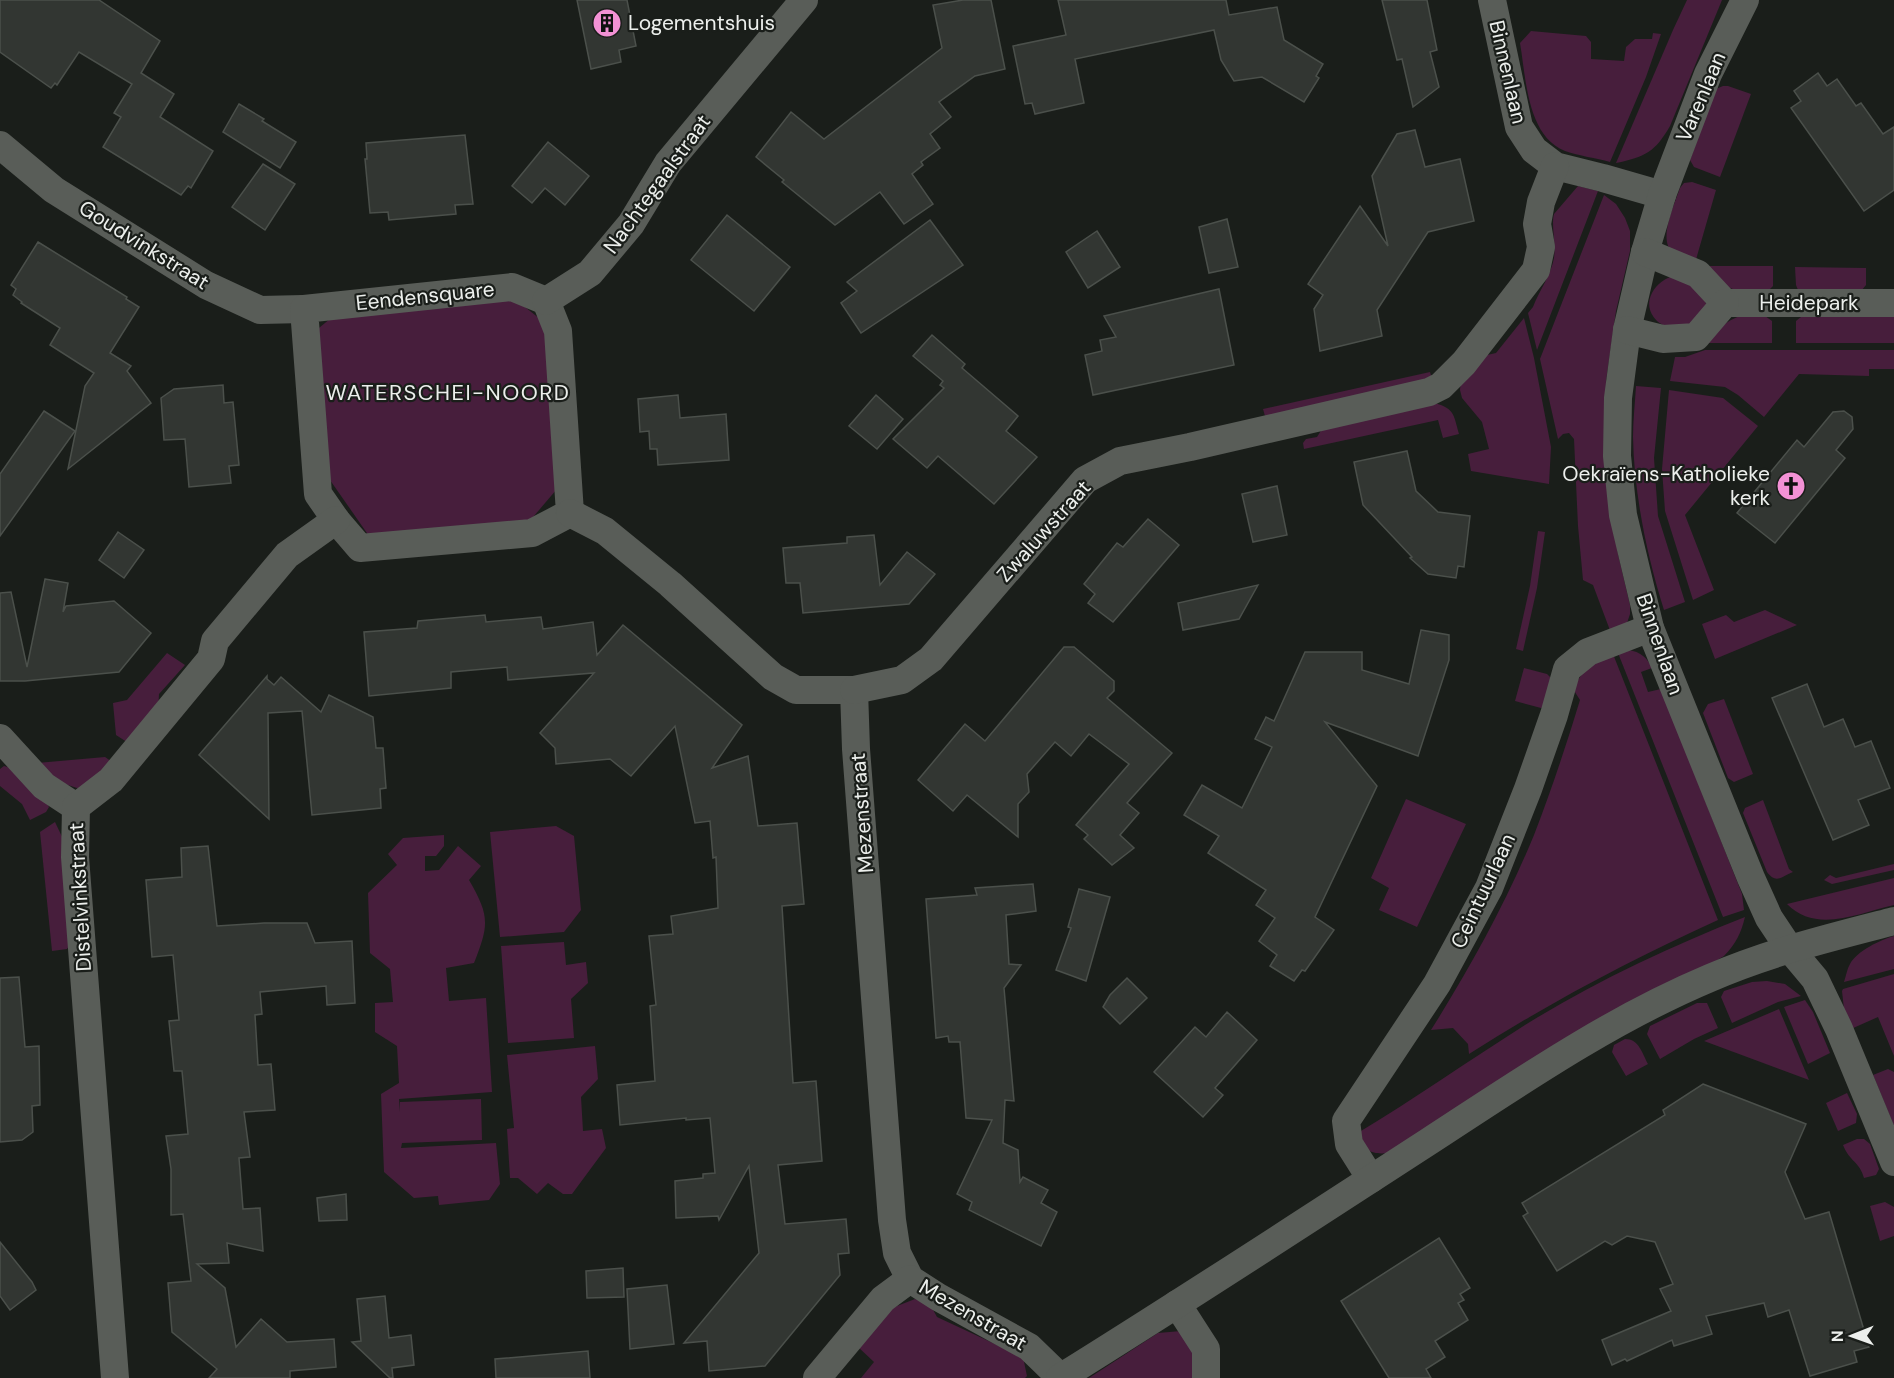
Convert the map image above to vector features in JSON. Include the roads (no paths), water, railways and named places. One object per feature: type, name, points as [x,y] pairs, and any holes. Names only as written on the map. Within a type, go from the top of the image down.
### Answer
[{"type":"street","name":"Nachtegaalstraat","points":[[546,301],[590,273],[631,224],[668,163],[804,0]]},
{"type":"street","name":"Binnenlaan","points":[[1492,0],[1519,127],[1534,150],[1555,166],[1662,195],[1645,252],[1627,330],[1618,398],[1617,456],[1623,515],[1650,628],[1769,918],[1789,948],[1815,979],[1839,1029],[1894,1162]]},
{"type":"street","name":"Varenlaan","points":[[1662,195],[1708,74],[1744,0]]},
{"type":"street","name":"Goudvinkstraat","points":[[0,145],[54,190],[206,285],[260,310],[304,309]]},
{"type":"street","name":"Zwaluwstraat","points":[[854,690],[902,680],[931,659],[1085,480],[1120,461],[1429,392],[1441,386],[1464,363],[1536,270],[1540,247],[1537,224],[1541,202],[1555,166]]},
{"type":"street","points":[[1627,330],[1663,339],[1696,337],[1725,303],[1698,274],[1645,252]]},
{"type":"street","name":"Eendensquare","points":[[304,309],[512,287],[546,301]]},
{"type":"street","points":[[546,301],[558,331],[570,513]]},
{"type":"street","name":"Heidepark","points":[[1725,303],[1894,303]]},
{"type":"street","points":[[304,309],[318,494],[360,548],[532,533],[570,513]]},
{"type":"street","points":[[570,513],[605,531],[670,584],[773,677],[796,690],[854,690]]},
{"type":"street","name":"Distelvinkstraat","points":[[115,1378],[75,857],[76,807],[111,780],[211,659],[215,640],[287,555],[336,520]]},
{"type":"street","name":"Ceintuurlaan","points":[[1371,1179],[1349,1144],[1346,1121],[1437,984],[1489,888],[1528,789],[1554,715],[1566,669],[1588,652],[1650,628]]},
{"type":"street","name":"Mezenstraat","points":[[854,690],[856,749],[897,1253],[910,1279],[1029,1347],[1060,1378]]},
{"type":"street","points":[[0,738],[44,786],[76,807]]},
{"type":"street","points":[[1060,1378],[1564,1054],[1646,1007],[1713,976],[1789,948],[1894,921]]},
{"type":"street","name":"Mezenstraat","points":[[817,1378],[883,1299],[910,1279]]},
{"type":"street","points":[[1177,1304],[1206,1349],[1206,1378]]},
{"type":"place","name":"Logementshuis","points":[[607,23]]},
{"type":"place","name":"Oekraïens-Katholieke kerk","points":[[1791,486]]},
{"type":"district","name":"WATERSCHEI-NOORD","points":[[448,392]]}]
